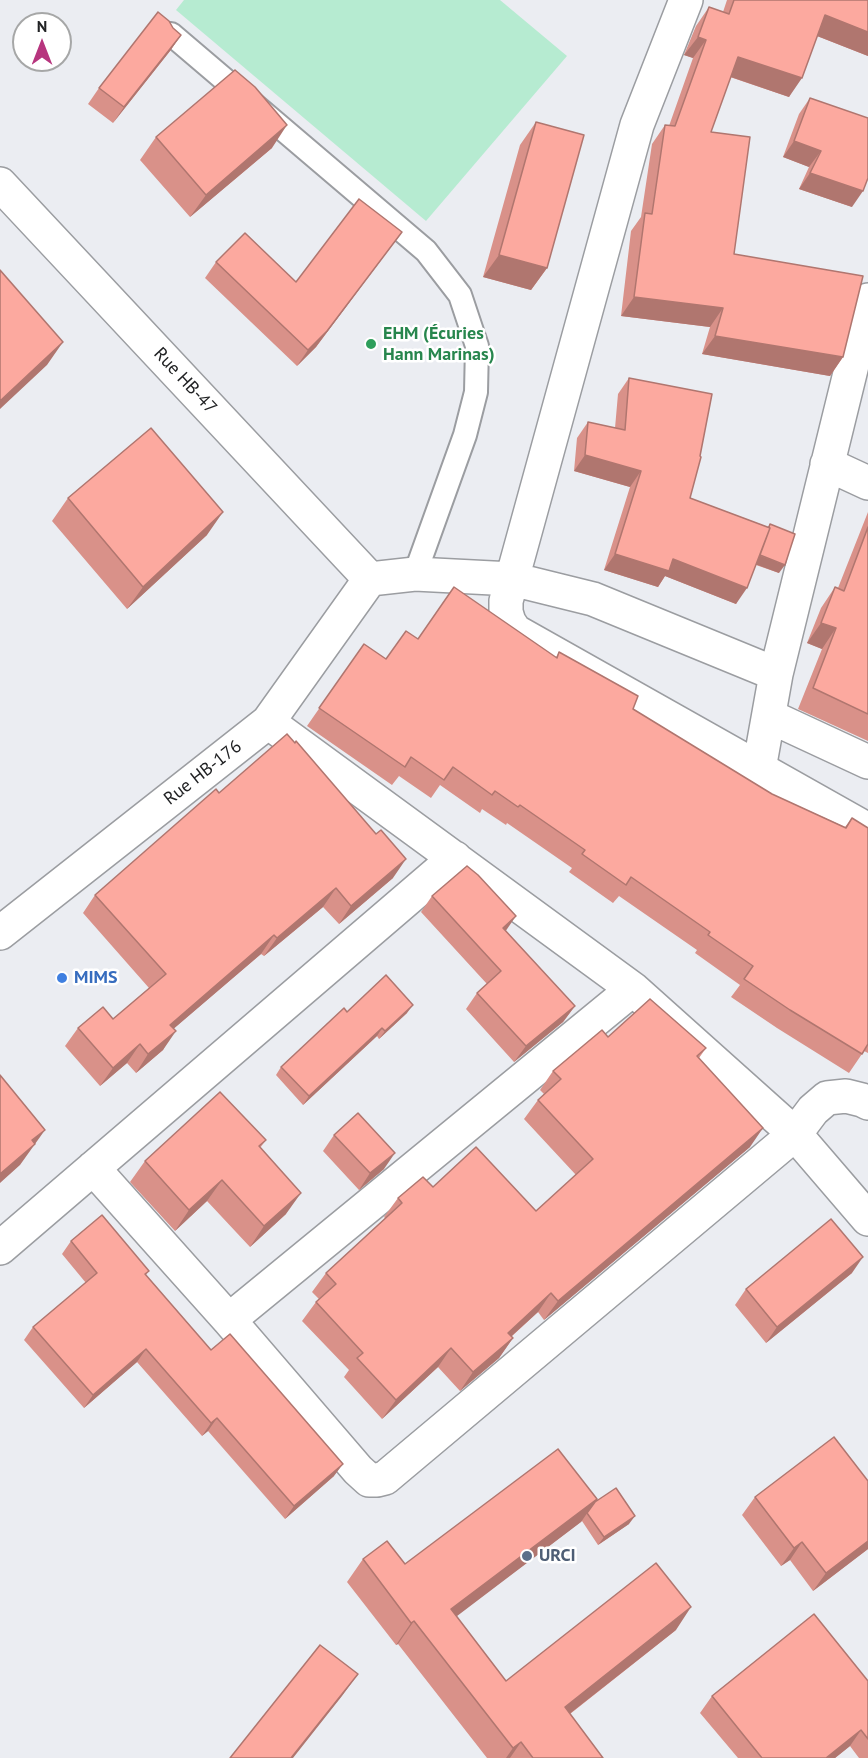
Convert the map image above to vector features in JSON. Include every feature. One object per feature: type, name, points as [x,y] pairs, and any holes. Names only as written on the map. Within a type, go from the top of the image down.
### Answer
[{"type":"street","points":[[686,0],[637,125],[506,601],[506,612],[515,631],[868,830]]},
{"type":"street","name":"Rue HB-47","points":[[0,184],[370,579]]},
{"type":"street","points":[[759,769],[776,674],[868,300]]},
{"type":"street","points":[[827,464],[868,483]]},
{"type":"street","points":[[370,579],[415,574],[512,579],[593,599],[776,674]]},
{"type":"street","name":"Rue HB-176","points":[[0,933],[268,722],[370,579]]},
{"type":"street","points":[[769,716],[868,762]]},
{"type":"street","points":[[268,722],[633,989],[795,1134],[868,1219]]},
{"type":"street","points":[[0,1248],[456,858]]},
{"type":"street","points":[[229,1320],[633,989]]},
{"type":"street","points":[[93,1168],[229,1320],[357,1470],[369,1480],[377,1480],[385,1478],[795,1134],[813,1110],[827,1098],[846,1096],[868,1103]]},
{"type":"lane","points":[[171,34],[426,251],[460,295],[477,346],[476,392],[465,435],[415,574]]},
{"type":"green space","points":[[184,0],[500,0],[567,56],[426,221],[176,10]]},
{"type":"building","points":[[734,0],[868,0],[868,32],[825,15],[802,78],[738,57],[711,132],[750,137],[734,254],[863,276],[843,357],[715,336],[723,308],[634,297],[645,213],[652,214],[665,125],[675,126],[706,40],[698,37],[709,7],[729,14]]},
{"type":"building","points":[[158,12],[181,35],[124,107],[99,88]]},
{"type":"building","points":[[235,70],[255,87],[287,125],[206,195],[156,137]]},
{"type":"building","points":[[810,98],[868,118],[868,178],[863,191],[810,173],[821,151],[794,141]]},
{"type":"building","points":[[536,122],[584,135],[547,268],[499,255]]},
{"type":"building","points":[[359,199],[402,232],[327,331],[308,350],[216,262],[245,233],[296,282]]},
{"type":"building","points":[[0,270],[63,342],[0,401]]},
{"type":"building","points":[[629,378],[712,394],[701,457],[690,498],[770,528],[747,588],[673,559],[669,571],[615,554],[641,471],[585,455],[588,422],[625,430]]},
{"type":"building","points":[[151,428],[223,512],[143,587],[68,498]]},
{"type":"building","points":[[770,524],[795,534],[785,565],[760,555]]},
{"type":"building","points":[[868,527],[868,714],[813,688],[836,628],[821,623],[835,587],[844,591]]},
{"type":"building","points":[[454,587],[557,658],[559,652],[638,696],[633,709],[772,794],[846,828],[852,818],[868,828],[868,1044],[862,1054],[744,979],[753,966],[708,935],[710,932],[631,877],[626,885],[582,854],[585,850],[520,805],[518,807],[495,791],[492,795],[453,767],[444,780],[411,757],[405,767],[319,708],[364,644],[386,659],[406,631],[418,639]]},
{"type":"building","points":[[287,734],[295,743],[296,741],[376,834],[381,830],[406,859],[351,906],[336,888],[277,938],[274,935],[170,1025],[176,1031],[148,1054],[140,1044],[113,1068],[78,1028],[103,1007],[113,1019],[166,974],[95,895],[216,789],[219,793]]},
{"type":"building","points":[[467,866],[516,916],[503,928],[575,1006],[526,1046],[477,993],[501,971],[432,896]]},
{"type":"building","points":[[386,975],[413,1005],[385,1031],[382,1028],[309,1096],[281,1067],[344,1008],[347,1012]]},
{"type":"building","points":[[650,999],[706,1048],[697,1056],[763,1128],[558,1301],[551,1293],[508,1333],[513,1338],[473,1372],[451,1348],[396,1400],[357,1358],[363,1353],[316,1302],[336,1284],[326,1273],[402,1203],[398,1198],[423,1177],[433,1187],[476,1147],[536,1211],[593,1159],[538,1100],[561,1079],[553,1071],[602,1030],[608,1037]]},
{"type":"building","points":[[0,1075],[45,1130],[32,1140],[35,1144],[0,1174]]},
{"type":"building","points":[[220,1092],[266,1140],[259,1146],[301,1193],[264,1226],[222,1180],[189,1210],[145,1161]]},
{"type":"building","points":[[358,1113],[395,1153],[370,1173],[334,1135]]},
{"type":"building","points":[[102,1215],[149,1271],[145,1274],[211,1350],[230,1334],[343,1464],[294,1506],[217,1418],[211,1423],[146,1349],[93,1395],[33,1327],[97,1273],[71,1241]]},
{"type":"building","points":[[831,1219],[863,1257],[777,1327],[746,1289]]},
{"type":"building","points":[[834,1437],[868,1481],[868,1541],[826,1573],[802,1542],[794,1548],[755,1497]]},
{"type":"building","points":[[558,1449],[597,1499],[451,1609],[506,1681],[656,1563],[691,1607],[565,1707],[603,1758],[533,1758],[521,1742],[513,1748],[414,1621],[411,1623],[363,1559],[387,1541],[405,1564]]},
{"type":"building","points":[[616,1488],[635,1516],[604,1537],[587,1513],[595,1502]]},
{"type":"building","points":[[814,1614],[868,1681],[868,1739],[861,1730],[826,1758],[762,1758],[712,1696]]},
{"type":"building","points":[[320,1645],[358,1674],[291,1758],[230,1758]]},
{"type":"place","name":"EHM (Écuries Hann Marinas)","points":[[371,344]]},
{"type":"place","name":"MIMS","points":[[62,978]]},
{"type":"place","name":"URCI","points":[[527,1556]]}]
